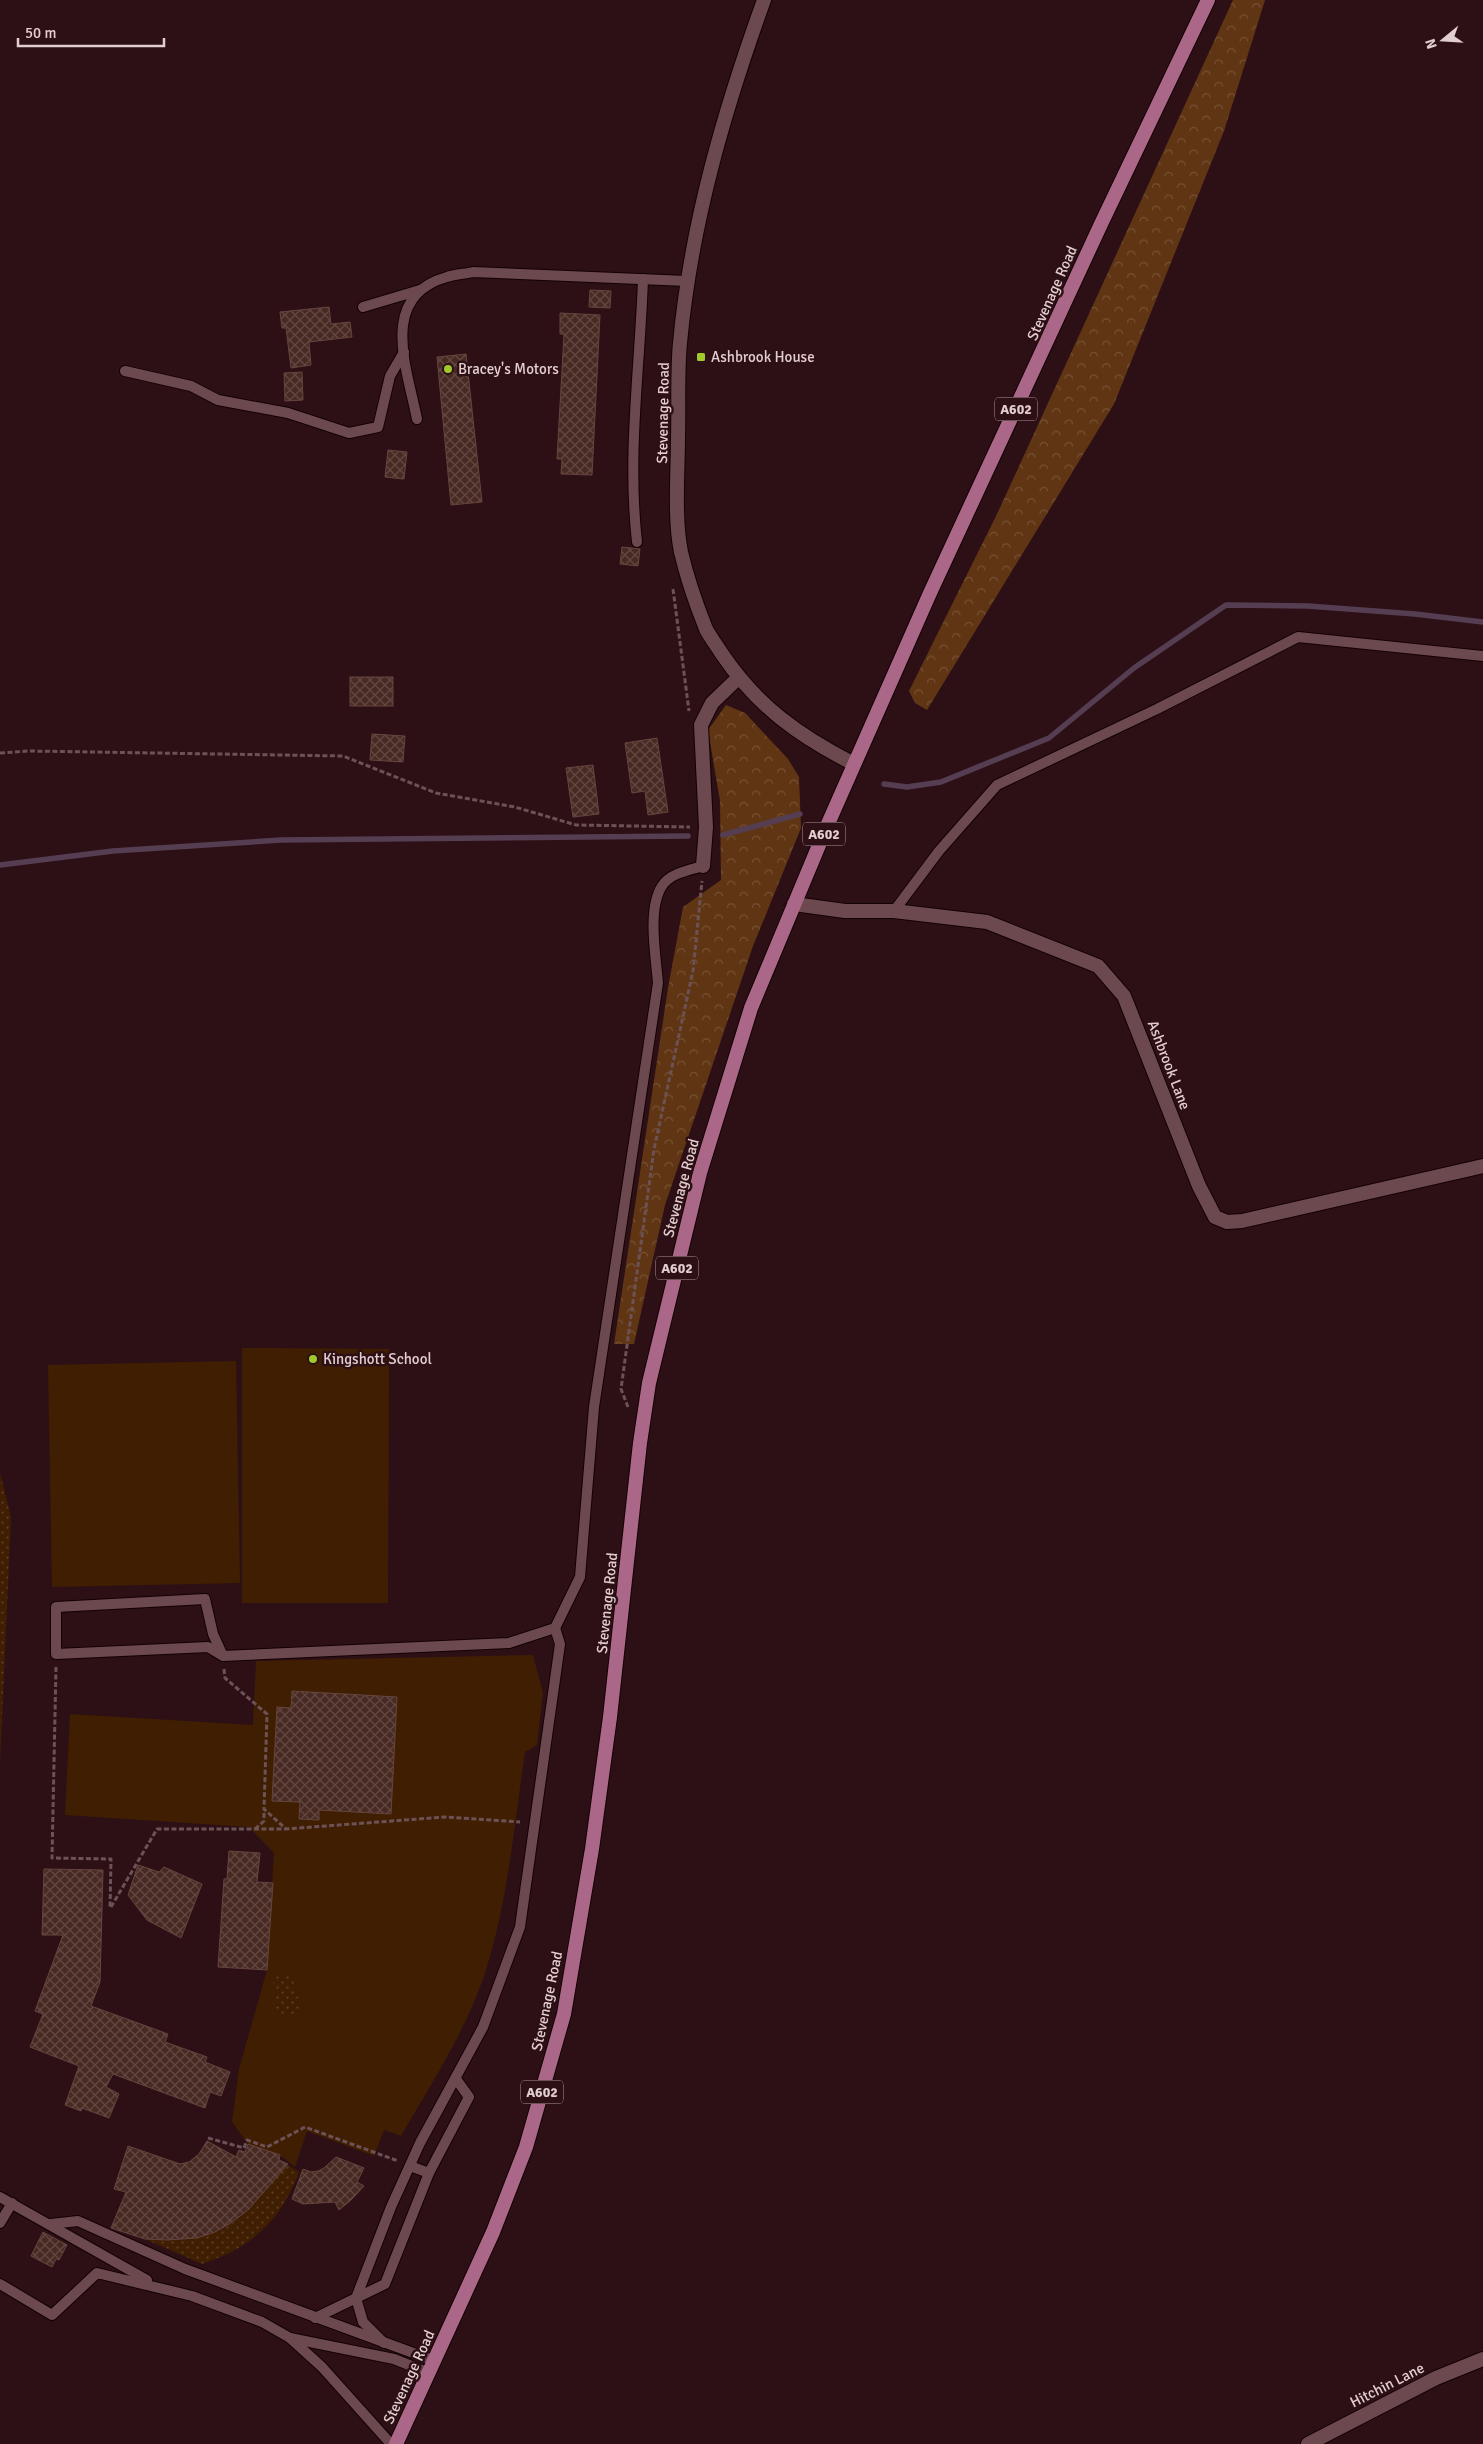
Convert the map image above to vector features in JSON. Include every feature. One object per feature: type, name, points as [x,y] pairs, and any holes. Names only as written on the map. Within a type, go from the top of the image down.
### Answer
[{"type":"main road","name":"Stevenage Road","points":[[396,2444],[493,2232],[526,2147],[564,2014],[592,1849],[608,1736],[640,1443],[649,1383],[707,1147],[751,1008],[854,764],[930,593],[1101,224],[1208,0]]},
{"type":"street","name":"Stevenage Road","points":[[764,0],[731,93],[702,201],[687,281],[680,345],[678,492],[681,550],[691,588],[707,630],[738,678],[776,717],[822,748],[854,764]]},
{"type":"street","points":[[704,866],[706,827],[701,725],[712,703],[738,678]]},
{"type":"street","name":"Ashbrook Lane","points":[[794,904],[845,911],[894,911],[987,922],[1098,966],[1124,996],[1199,1186],[1215,1217],[1227,1222],[1242,1221],[1483,1166]]},
{"type":"street","name":"Hitchin Lane","points":[[1308,2444],[1436,2378],[1483,2359]]},
{"type":"lane","points":[[363,307],[421,289],[446,277],[473,272],[687,281]]},
{"type":"lane","points":[[637,542],[633,504],[632,438],[643,279]]},
{"type":"lane","points":[[417,419],[401,328],[406,306],[421,289]]},
{"type":"lane","points":[[125,371],[191,386],[218,400],[288,413],[349,432],[378,427],[390,376],[404,352]]},
{"type":"lane","points":[[894,911],[939,851],[996,785],[1157,709],[1298,637],[1483,656]]},
{"type":"lane","points":[[223,1656],[213,1634],[205,1599],[56,1607],[56,1654],[208,1646],[223,1656],[509,1643],[554,1628],[580,1577],[594,1407],[658,983],[653,917],[662,886],[678,874],[704,866]]},
{"type":"lane","points":[[384,2343],[363,2322],[356,2298],[391,2207],[410,2166],[483,2027],[520,1927],[560,1644],[554,1628]]},
{"type":"lane","points":[[315,2318],[385,2284],[429,2173],[468,2096],[456,2079]]},
{"type":"lane","points":[[410,2166],[429,2173]]},
{"type":"lane","points":[[0,2197],[51,2224],[159,2287]]},
{"type":"lane","points":[[0,2223],[12,2203]]},
{"type":"lane","points":[[51,2224],[78,2221],[185,2269],[384,2343],[432,2367]]},
{"type":"lane","points":[[0,2284],[52,2315],[97,2273],[192,2296],[262,2322],[290,2338],[322,2367],[391,2444]]},
{"type":"lane","points":[[290,2338],[432,2367]]},
{"type":"path","points":[[673,588],[678,641],[690,712],[701,725]]},
{"type":"path","points":[[0,753],[29,751],[343,756],[436,793],[515,807],[576,825],[706,827]]},
{"type":"path","points":[[631,1416],[621,1389],[654,1149],[693,971],[704,866]]},
{"type":"path","points":[[56,1654],[52,1858],[111,1859],[110,1909],[157,1829],[286,1829],[445,1817],[536,1824]]},
{"type":"path","points":[[223,1656],[225,1678],[267,1714],[264,1821],[255,1829]]},
{"type":"path","points":[[264,1809],[286,1829]]},
{"type":"path","points":[[208,2138],[244,2148],[248,2140],[267,2146],[305,2127],[410,2166]]},
{"type":"shaded area","points":[[242,1348],[389,1349],[388,1603],[242,1603]]},
{"type":"shaded area","points":[[236,1361],[240,1583],[52,1587],[48,1365]]},
{"type":"shaded area","points":[[0,1473],[11,1517],[0,1762]]},
{"type":"shaded area","points":[[533,1655],[543,1693],[537,1745],[525,1752],[505,1891],[493,1946],[485,1973],[468,2016],[436,2077],[401,2136],[384,2130],[374,2156],[307,2131],[295,2167],[280,2155],[248,2144],[232,2122],[239,2069],[267,1970],[274,1853],[249,1827],[65,1815],[70,1714],[253,1725],[256,1661]]},
{"type":"shaded area","points":[[292,1973],[300,2005],[294,2017],[274,2016],[273,1975]]},
{"type":"shaded area","points":[[279,2159],[299,2172],[291,2190],[283,2205],[262,2231],[235,2250],[202,2264],[145,2239],[189,2239],[210,2234],[223,2228],[236,2220],[258,2199],[274,2173]]},
{"type":"green space","points":[[1233,0],[1265,0],[1224,131],[1114,404],[927,710],[915,703],[909,691],[998,512]]},
{"type":"green space","points":[[726,705],[745,713],[788,759],[799,777],[801,828],[753,946],[665,1205],[634,1344],[614,1344],[668,988],[683,907],[721,880],[720,801],[708,730]]},
{"type":"building","points":[[590,290],[611,291],[610,308],[589,307]]},
{"type":"building","points":[[329,307],[331,324],[350,322],[352,337],[309,342],[311,365],[291,368],[286,328],[282,328],[280,312]]},
{"type":"building","points":[[560,313],[600,315],[592,475],[561,474],[562,459],[557,459],[564,334],[560,334]]},
{"type":"building","points":[[466,354],[482,502],[451,505],[437,357]]},
{"type":"building","points":[[302,372],[303,400],[285,401],[284,373]]},
{"type":"building","points":[[388,450],[407,452],[404,479],[385,477]]},
{"type":"building","points":[[622,547],[640,549],[638,566],[620,564]]},
{"type":"building","points":[[350,677],[393,677],[393,706],[350,706]]},
{"type":"building","points":[[372,734],[405,736],[403,762],[370,760]]},
{"type":"building","points":[[657,738],[668,812],[648,815],[645,791],[632,793],[625,743]]},
{"type":"building","points":[[593,765],[599,814],[573,817],[566,768]]},
{"type":"building","points":[[292,1691],[397,1697],[391,1814],[319,1810],[319,1820],[299,1819],[300,1802],[272,1801],[277,1707],[291,1708]]},
{"type":"building","points":[[229,1851],[260,1853],[257,1882],[273,1883],[267,1970],[218,1967],[224,1879],[227,1879]]},
{"type":"building","points":[[138,1865],[159,1872],[164,1867],[202,1884],[181,1938],[147,1920],[128,1895]]},
{"type":"building","points":[[44,1869],[103,1870],[100,1982],[91,2006],[168,2034],[165,2042],[207,2057],[205,2062],[230,2072],[221,2096],[210,2092],[205,2108],[113,2074],[106,2087],[119,2094],[109,2118],[82,2108],[81,2111],[65,2105],[79,2066],[30,2047],[43,2014],[35,2011],[63,1935],[42,1935]]},
{"type":"building","points":[[207,2141],[236,2157],[239,2150],[245,2152],[248,2144],[280,2155],[279,2160],[288,2164],[248,2210],[215,2232],[197,2238],[167,2240],[145,2239],[111,2228],[126,2192],[114,2189],[128,2146],[180,2164],[189,2162],[199,2154]]},
{"type":"building","points":[[336,2157],[364,2168],[357,2182],[364,2186],[351,2200],[339,2210],[335,2202],[303,2204],[292,2199],[303,2169],[311,2172],[318,2171]]},
{"type":"building","points":[[43,2232],[67,2245],[59,2260],[56,2259],[52,2267],[31,2256]]},
{"type":"waterway","points":[[884,784],[907,787],[941,782],[1049,738],[1134,668],[1226,605],[1308,606],[1415,614],[1483,622]]},
{"type":"waterway","points":[[723,835],[800,814]]},
{"type":"waterway","points":[[0,865],[113,851],[281,840],[688,836]]},
{"type":"place","name":"Ashbrook House","points":[[701,357]]},
{"type":"place","name":"Bracey's Motors","points":[[448,369]]},
{"type":"place","name":"Kingshott School","points":[[313,1359]]}]
